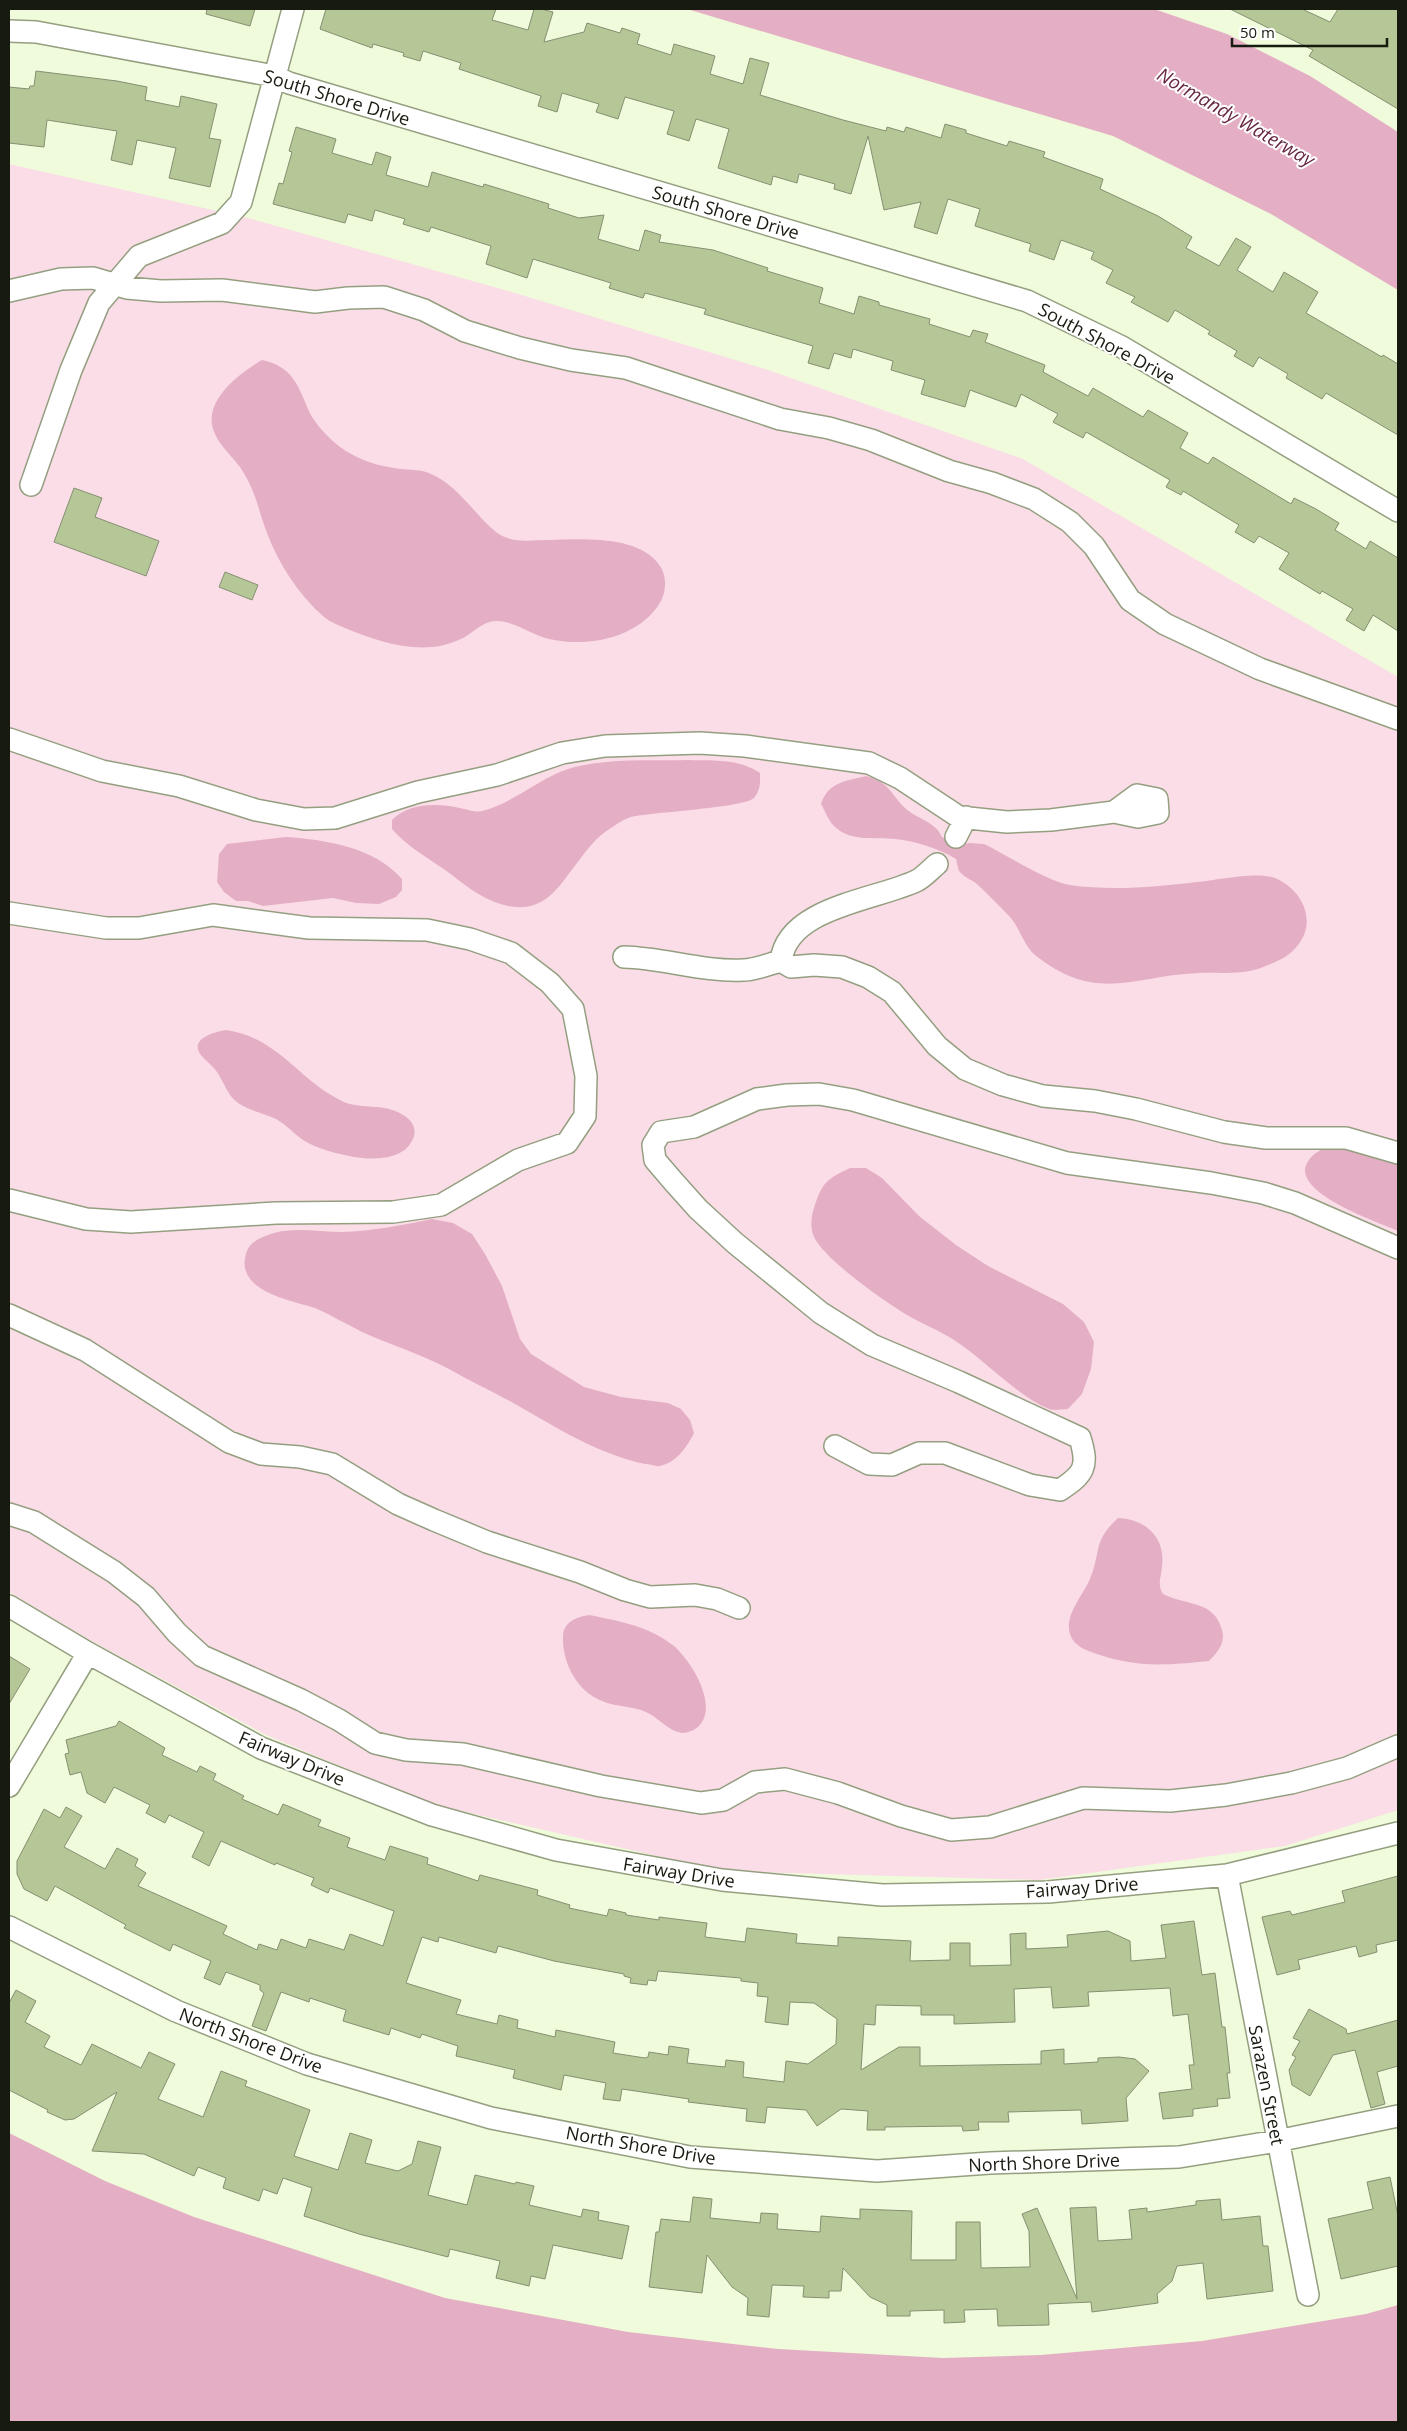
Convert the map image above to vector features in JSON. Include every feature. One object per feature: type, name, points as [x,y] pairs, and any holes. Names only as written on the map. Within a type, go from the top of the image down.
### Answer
[{"type":"street","points":[[31,486],[71,370],[99,303],[114,283],[139,256],[222,223],[240,202],[293,9]]},
{"type":"street","name":"South Shore Drive","points":[[9,31],[36,32],[274,76],[288,83],[1027,301],[1122,346],[1398,511]]},
{"type":"street","points":[[9,291],[61,279],[93,278],[127,288],[162,291],[222,290],[315,302],[348,298],[384,297],[424,310],[466,331],[520,348],[571,360],[626,368],[780,419],[830,428],[871,440],[949,471],[992,483],[1034,499],[1070,522],[1094,546],[1130,600],[1165,624],[1260,669],[1398,718]]},
{"type":"street","points":[[9,738],[102,771],[179,786],[256,810],[304,819],[335,818],[418,792],[497,775],[562,753],[605,746],[700,743],[745,746],[869,763],[900,778],[959,816],[1007,822],[1050,820],[1114,812]]},
{"type":"street","points":[[956,837],[966,817]]},
{"type":"street","points":[[781,961],[782,949],[798,928],[826,912],[892,891],[918,880],[937,864]]},
{"type":"street","points":[[9,913],[106,928],[139,928],[213,915],[309,928],[427,930],[470,939],[511,953],[550,983],[572,1009],[586,1076],[585,1116],[567,1143],[518,1160],[441,1205],[393,1212],[276,1213],[131,1222],[86,1219],[9,1200]]},
{"type":"street","points":[[624,957],[647,957],[696,968],[745,970],[781,961],[791,967],[814,965],[842,967],[868,977],[892,992],[938,1046],[965,1069],[1003,1085],[1042,1096],[1095,1101],[1136,1109],[1224,1132],[1266,1138],[1346,1138],[1398,1153]]},
{"type":"street","points":[[835,1446],[869,1464],[892,1465],[920,1453],[945,1453],[1030,1485],[1060,1490],[1079,1478],[1086,1457],[1080,1438],[959,1382],[872,1345],[821,1313],[735,1243],[698,1209],[673,1181],[655,1160],[653,1144],[661,1132],[694,1127],[758,1099],[795,1094],[819,1094],[844,1098],[1067,1163],[1202,1181],[1263,1193],[1295,1203],[1398,1248]]},
{"type":"street","points":[[9,1315],[85,1350],[229,1442],[261,1454],[300,1457],[332,1464],[398,1504],[434,1520],[487,1542],[580,1572],[626,1590],[650,1597],[695,1595],[717,1599],[739,1608]]},
{"type":"street","points":[[9,1514],[34,1522],[114,1572],[146,1597],[177,1633],[202,1656],[301,1700],[339,1720],[375,1743],[406,1750],[463,1754],[601,1786],[701,1803],[724,1800],[755,1782],[785,1779],[838,1793],[901,1816],[951,1830],[990,1827],[1083,1798],[1170,1801],[1226,1795],[1292,1783],[1346,1768],[1398,1746]]},
{"type":"street","name":"Fairway Drive","points":[[9,1606],[88,1653],[261,1748],[432,1815],[556,1850],[722,1880],[882,1895],[1048,1892],[1227,1875],[1398,1833]]},
{"type":"street","points":[[9,1786],[88,1653]]},
{"type":"street","name":"Sarazen Street","points":[[1227,1875],[1308,2295]]},
{"type":"street","name":"North Shore Drive","points":[[9,1927],[176,2011],[307,2064],[491,2118],[690,2158],[877,2171],[990,2163],[1179,2156],[1277,2141],[1398,2116]]},
{"type":"shaded area","points":[[9,164],[248,218],[515,293],[768,370],[1023,459],[1398,677],[1398,1810],[1285,1846],[1039,1880],[722,1871],[431,1804],[266,1735],[86,1638],[9,1592]]},
{"type":"water","name":"Normandy Waterway","points":[[687,9],[1154,9],[1227,34],[1310,76],[1398,132],[1398,290],[1271,214],[1113,136]]},
{"type":"water","points":[[262,360],[280,367],[292,377],[316,422],[330,438],[347,452],[378,465],[416,470],[439,478],[457,492],[496,532],[508,538],[528,541],[606,540],[635,547],[647,553],[663,571],[665,586],[661,601],[652,614],[627,632],[596,641],[580,642],[549,639],[505,622],[493,621],[461,639],[447,644],[432,647],[403,646],[373,639],[324,617],[298,589],[277,557],[250,485],[240,467],[217,438],[212,422],[213,411],[224,391],[242,373]]},
{"type":"water","points":[[725,761],[752,768],[760,773],[758,792],[754,798],[733,804],[642,815],[626,819],[596,840],[553,893],[541,902],[528,906],[514,907],[501,904],[475,892],[413,848],[392,829],[392,820],[399,814],[415,807],[442,805],[482,811],[502,804],[550,777],[574,767],[606,762]]},
{"type":"water","points":[[866,776],[880,781],[905,808],[935,827],[942,837],[959,845],[970,843],[984,844],[1060,883],[1086,887],[1133,888],[1256,875],[1272,877],[1289,887],[1302,902],[1307,920],[1306,929],[1298,945],[1288,955],[1271,964],[1250,971],[1175,975],[1115,984],[1077,979],[1057,970],[1035,955],[1027,946],[1009,916],[978,885],[959,871],[956,859],[943,852],[919,844],[895,839],[856,837],[841,832],[835,827],[821,804],[824,797],[833,787],[845,781]]},
{"type":"water","points":[[286,837],[333,843],[364,852],[391,868],[402,879],[402,890],[396,897],[379,904],[356,903],[333,898],[263,906],[248,901],[236,901],[224,892],[217,882],[219,854],[227,844]]},
{"type":"water","points":[[227,1030],[261,1042],[313,1082],[346,1103],[390,1109],[406,1116],[414,1128],[414,1136],[410,1144],[399,1153],[384,1158],[361,1158],[341,1154],[321,1149],[300,1138],[276,1119],[238,1103],[228,1092],[217,1072],[201,1055],[198,1049],[198,1044],[205,1037]]},
{"type":"water","points":[[1343,1144],[1398,1160],[1398,1231],[1339,1205],[1312,1185],[1306,1174],[1307,1163],[1310,1158],[1322,1149]]},
{"type":"water","points":[[850,1168],[866,1168],[882,1178],[919,1216],[956,1245],[988,1266],[1063,1304],[1084,1322],[1094,1342],[1091,1369],[1082,1394],[1068,1409],[1049,1409],[1037,1403],[954,1340],[907,1315],[870,1290],[842,1268],[820,1246],[814,1237],[811,1226],[817,1199],[826,1182]]},
{"type":"water","points":[[432,1219],[453,1223],[472,1234],[502,1286],[520,1339],[531,1354],[584,1387],[621,1397],[668,1403],[681,1409],[690,1420],[694,1433],[681,1453],[672,1461],[657,1466],[628,1460],[594,1447],[417,1354],[362,1332],[315,1308],[267,1292],[256,1285],[249,1277],[245,1267],[246,1254],[250,1246],[261,1238],[274,1233],[299,1230],[342,1232]]},
{"type":"water","points":[[1118,1518],[1128,1519],[1145,1526],[1157,1539],[1161,1547],[1162,1567],[1160,1584],[1163,1594],[1199,1605],[1213,1613],[1218,1620],[1223,1639],[1218,1651],[1209,1661],[1167,1664],[1128,1662],[1086,1650],[1072,1638],[1069,1621],[1093,1571],[1100,1542],[1104,1534]]},
{"type":"water","points":[[589,1615],[644,1629],[664,1639],[681,1653],[695,1672],[704,1695],[706,1707],[704,1717],[699,1726],[687,1732],[677,1732],[646,1712],[607,1703],[585,1691],[568,1666],[563,1647],[563,1637],[565,1628],[571,1621]]},
{"type":"water","points":[[9,2133],[105,2181],[194,2217],[445,2298],[628,2332],[778,2349],[943,2358],[1041,2355],[1202,2341],[1366,2314],[1398,2305],[1398,2422],[9,2422]]},
{"type":"building","points":[[207,9],[255,9],[250,26],[206,14]]},
{"type":"building","points":[[326,9],[496,9],[492,20],[528,30],[534,9],[541,9],[553,12],[544,42],[584,32],[587,23],[620,33],[622,28],[640,34],[637,44],[671,55],[674,44],[715,56],[710,74],[743,84],[750,58],[769,63],[760,95],[843,120],[886,131],[887,127],[904,132],[906,127],[941,138],[945,124],[1007,146],[1009,141],[1045,152],[1043,157],[1103,179],[1100,189],[1158,216],[1192,237],[1186,248],[1219,266],[1236,238],[1251,247],[1237,270],[1273,292],[1284,272],[1318,292],[1306,313],[1382,357],[1383,355],[1398,364],[1398,435],[1326,393],[1322,399],[1286,378],[1288,374],[1259,357],[1253,367],[1234,356],[1237,351],[1208,334],[1210,331],[1175,310],[1168,322],[1131,302],[1135,297],[1106,283],[1113,270],[1091,259],[1094,252],[1061,240],[1054,260],[1029,251],[1031,244],[975,226],[980,209],[948,199],[937,234],[914,227],[921,202],[884,210],[868,136],[851,194],[834,189],[835,184],[799,174],[797,183],[773,176],[771,185],[718,168],[729,129],[696,119],[689,141],[667,134],[674,111],[625,97],[618,119],[596,112],[599,104],[562,93],[557,112],[538,106],[541,96],[459,69],[461,63],[423,51],[420,61],[403,56],[404,53],[373,44],[372,48],[320,29]]},
{"type":"building","points":[[1230,9],[1302,9],[1330,22],[1338,9],[1398,9],[1398,109],[1309,56],[1313,50]]},
{"type":"building","points":[[36,71],[117,81],[147,87],[145,100],[179,107],[181,96],[217,104],[209,138],[221,140],[210,187],[169,178],[176,148],[137,140],[132,165],[111,160],[117,131],[47,120],[44,147],[9,143],[9,87],[29,89],[30,86],[34,86]]},
{"type":"building","points":[[296,127],[336,139],[332,153],[372,165],[376,152],[391,157],[386,175],[428,187],[432,172],[483,187],[484,184],[549,204],[548,208],[579,218],[604,215],[598,239],[639,251],[645,230],[661,235],[659,242],[713,250],[768,268],[767,271],[823,288],[819,303],[854,314],[859,296],[879,302],[879,305],[930,319],[929,324],[970,337],[973,330],[988,334],[985,342],[1045,365],[1043,372],[1088,396],[1093,388],[1143,417],[1148,410],[1188,433],[1180,448],[1208,464],[1213,457],[1291,504],[1294,498],[1316,509],[1339,523],[1335,530],[1366,549],[1370,541],[1398,558],[1398,631],[1373,615],[1364,631],[1346,620],[1353,609],[1322,591],[1320,594],[1279,569],[1289,553],[1259,536],[1254,543],[1235,532],[1239,525],[1183,491],[1181,495],[1166,487],[1170,480],[1086,432],[1083,438],[1053,422],[1058,414],[1021,394],[1016,407],[970,390],[965,407],[921,394],[925,380],[891,370],[893,361],[853,349],[851,358],[834,353],[829,369],[808,363],[813,346],[704,314],[706,309],[645,293],[643,298],[609,288],[611,283],[533,259],[527,278],[486,264],[491,246],[431,227],[429,232],[403,224],[405,219],[375,210],[372,221],[348,214],[345,223],[273,204],[279,183],[283,184],[292,152],[289,151]]},
{"type":"building","points":[[74,488],[102,498],[95,517],[159,541],[146,576],[54,542]]},
{"type":"building","points":[[225,572],[258,585],[252,600],[219,587]]},
{"type":"building","points":[[9,1656],[30,1669],[9,1704]]},
{"type":"building","points":[[119,1721],[165,1748],[162,1755],[197,1772],[200,1766],[216,1774],[213,1780],[244,1796],[242,1799],[278,1815],[283,1804],[321,1820],[318,1826],[350,1838],[347,1847],[385,1860],[390,1846],[428,1858],[427,1864],[478,1881],[480,1875],[538,1890],[537,1895],[570,1905],[569,1908],[607,1916],[609,1909],[626,1913],[626,1915],[659,1920],[659,1917],[707,1923],[705,1937],[745,1942],[747,1928],[797,1934],[796,1943],[838,1946],[838,1937],[911,1941],[910,1961],[950,1960],[950,1943],[970,1943],[970,1966],[1011,1965],[1010,1934],[1026,1933],[1026,1949],[1068,1947],[1067,1935],[1108,1931],[1130,1941],[1131,1961],[1166,1958],[1161,1925],[1194,1921],[1202,1975],[1215,1973],[1222,2027],[1225,2027],[1230,2073],[1227,2073],[1230,2098],[1217,2099],[1218,2106],[1193,2109],[1193,2116],[1163,2119],[1159,2093],[1192,2089],[1189,2065],[1194,2065],[1188,2014],[1173,2016],[1170,1988],[1088,1992],[1089,2006],[1053,2008],[1051,1987],[1014,1989],[1015,2022],[954,2024],[954,2015],[921,2015],[921,2006],[876,2005],[875,2025],[864,2024],[861,2070],[899,2047],[920,2047],[920,2066],[1041,2064],[1041,2051],[1064,2049],[1064,2064],[1098,2062],[1098,2058],[1119,2057],[1135,2059],[1149,2071],[1126,2098],[1128,2121],[1082,2124],[1081,2110],[1008,2112],[1009,2122],[978,2122],[979,2130],[963,2131],[962,2126],[885,2127],[885,2130],[867,2130],[868,2111],[841,2109],[817,2126],[806,2110],[767,2107],[765,2123],[746,2121],[747,2109],[688,2102],[689,2099],[622,2089],[620,2101],[603,2099],[606,2083],[564,2075],[561,2090],[513,2078],[515,2070],[456,2056],[458,2046],[422,2034],[420,2038],[391,2028],[389,2035],[343,2021],[346,2010],[310,1998],[309,2002],[281,1992],[266,2031],[252,2026],[264,1993],[260,1990],[260,1985],[226,1972],[220,1985],[204,1978],[211,1961],[173,1944],[170,1951],[124,1928],[126,1925],[55,1886],[47,1901],[24,1889],[17,1874],[17,1861],[44,1809],[60,1818],[66,1807],[82,1816],[64,1847],[105,1869],[117,1848],[138,1859],[135,1866],[146,1873],[138,1886],[227,1926],[223,1934],[257,1950],[259,1944],[277,1950],[281,1939],[306,1948],[309,1939],[344,1950],[350,1934],[383,1946],[394,1911],[330,1888],[328,1893],[311,1885],[314,1878],[276,1863],[275,1865],[221,1841],[209,1866],[192,1857],[204,1832],[169,1815],[165,1823],[146,1813],[150,1805],[114,1787],[105,1803],[87,1793],[81,1772],[70,1775],[65,1754],[69,1753],[66,1740],[116,1726]],"holes":[[[422,1937],[438,1942],[439,1937],[496,1953],[498,1946],[554,1961],[624,1974],[624,1976],[631,1978],[630,1983],[647,1985],[648,1980],[656,1981],[658,1971],[741,1978],[741,1981],[758,1983],[757,1996],[768,1997],[765,2022],[788,2025],[790,2002],[814,2003],[837,2019],[836,2044],[808,2064],[786,2061],[784,2082],[743,2077],[744,2062],[726,2060],[725,2067],[687,2063],[689,2049],[669,2046],[668,2055],[649,2052],[648,2057],[645,2058],[613,2053],[615,2042],[556,2030],[555,2037],[517,2028],[518,2020],[499,2015],[497,2024],[456,2014],[461,2000],[406,1983]]]},
{"type":"building","points":[[1398,1876],[1398,1940],[1376,1945],[1377,1952],[1359,1957],[1356,1946],[1298,1960],[1300,1969],[1277,1975],[1262,1917],[1290,1911],[1292,1915],[1345,1902],[1342,1891]]},
{"type":"building","points":[[16,1990],[36,2001],[25,2022],[50,2036],[44,2047],[81,2065],[92,2044],[141,2068],[149,2052],[175,2064],[158,2099],[203,2117],[221,2071],[247,2081],[245,2086],[310,2110],[294,2156],[338,2170],[350,2133],[372,2140],[365,2163],[398,2171],[412,2164],[418,2141],[441,2147],[428,2195],[467,2205],[475,2175],[515,2184],[516,2182],[534,2186],[529,2205],[581,2217],[583,2209],[599,2212],[598,2220],[629,2226],[622,2259],[553,2245],[545,2279],[531,2276],[529,2286],[496,2278],[500,2261],[450,2249],[448,2257],[359,2234],[304,2216],[312,2188],[283,2178],[277,2194],[263,2189],[259,2201],[223,2188],[226,2178],[198,2167],[194,2176],[144,2154],[92,2151],[117,2092],[74,2119],[65,2120],[9,2090],[9,2003]]},
{"type":"building","points":[[1309,2009],[1346,2029],[1347,2034],[1398,2020],[1398,2066],[1377,2072],[1385,2104],[1371,2108],[1355,2050],[1333,2055],[1310,2096],[1292,2085],[1289,2070],[1296,2057],[1292,2055],[1300,2041],[1293,2038]]},
{"type":"building","points":[[1390,2177],[1398,2216],[1398,2266],[1341,2279],[1328,2219],[1373,2209],[1367,2182]]},
{"type":"building","points":[[693,2197],[712,2199],[710,2218],[760,2223],[761,2213],[778,2214],[777,2229],[820,2232],[821,2216],[860,2219],[860,2209],[912,2211],[911,2260],[956,2260],[956,2222],[980,2222],[981,2268],[1030,2267],[1029,2231],[1022,2214],[1037,2208],[1077,2299],[1070,2208],[1096,2207],[1098,2241],[1132,2239],[1129,2210],[1147,2208],[1147,2212],[1196,2205],[1196,2201],[1220,2199],[1222,2220],[1260,2216],[1263,2246],[1268,2246],[1273,2291],[1207,2299],[1203,2263],[1177,2266],[1172,2281],[1157,2294],[1158,2303],[1092,2312],[1091,2302],[1048,2304],[1049,2325],[998,2326],[997,2309],[964,2310],[965,2322],[944,2323],[944,2310],[910,2311],[910,2316],[887,2316],[887,2305],[870,2297],[843,2268],[841,2291],[829,2291],[829,2298],[803,2297],[804,2286],[772,2285],[769,2317],[747,2315],[748,2298],[732,2287],[707,2255],[702,2293],[649,2287],[656,2232],[659,2232],[661,2219],[690,2222]]}]
